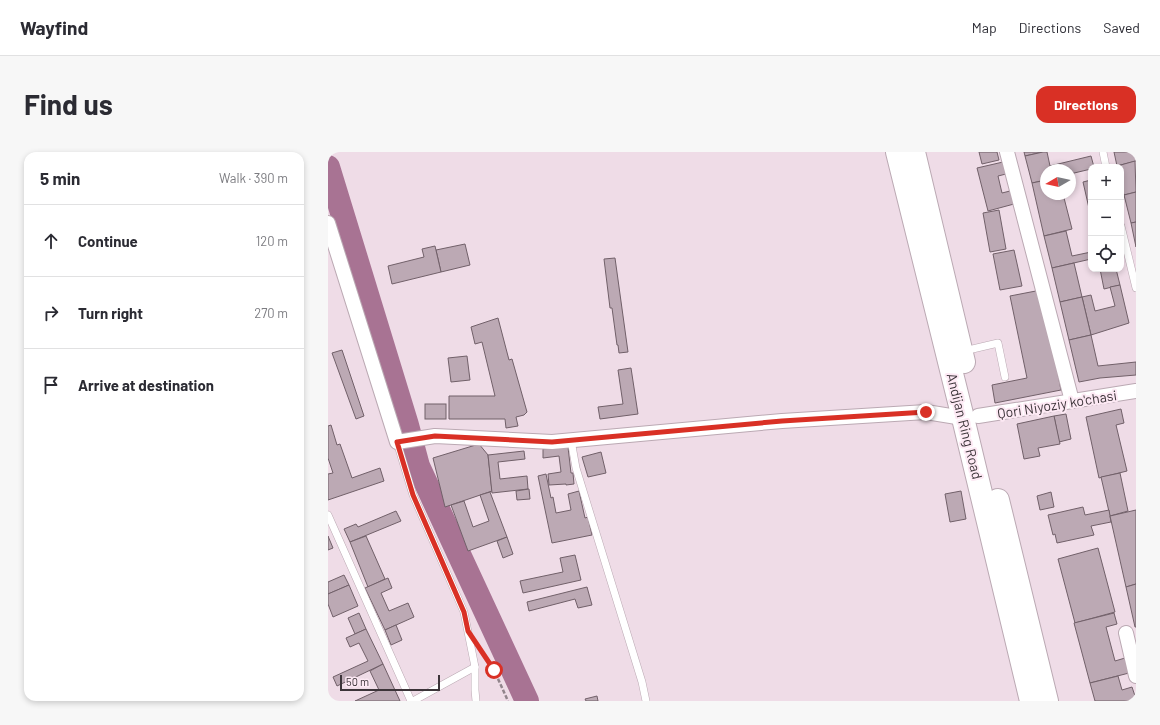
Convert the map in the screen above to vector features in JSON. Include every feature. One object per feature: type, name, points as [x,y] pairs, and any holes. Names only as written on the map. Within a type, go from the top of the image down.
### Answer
[{"type":"highway","name":"Andijan Ring Road","points":[[896,152],[1047,701]]},
{"type":"highway","name":"Andijan Ring Road","points":[[914,152],[962,351],[970,417],[1031,701]]},
{"type":"street","points":[[1007,152],[1072,401]]},
{"type":"street","points":[[328,223],[398,442]]},
{"type":"street","name":"Qori Niyoziy ko'chasi","points":[[398,442],[435,436],[552,442],[782,421],[926,412],[970,417],[1136,392]]},
{"type":"street","points":[[1126,633],[1136,676]]},
{"type":"lane","points":[[1103,152],[1105,164]]},
{"type":"lane","points":[[1123,236],[1136,288]]},
{"type":"lane","points":[[962,351],[998,343],[1005,377]]},
{"type":"lane","points":[[571,440],[576,468],[640,675],[646,701]]},
{"type":"lane","points":[[398,442],[413,495],[464,612],[475,667],[476,701]]},
{"type":"lane","points":[[328,515],[412,701],[475,667]]},
{"type":"path","points":[[468,631],[494,670],[508,701]]},
{"type":"building","points":[[979,152],[997,152],[999,160],[982,164]]},
{"type":"building","points":[[1024,152],[1043,152],[1025,156]]},
{"type":"building","points":[[1047,152],[1050,164],[1040,164],[1040,181],[1032,183],[1025,156]]},
{"type":"building","points":[[1114,152],[1136,152],[1136,161],[1124,164],[1117,164]]},
{"type":"building","points":[[1091,156],[1093,164],[1088,164],[1088,170],[1076,173],[1076,164],[1058,164]]},
{"type":"building","points":[[1135,161],[1136,192],[1124,195],[1124,164]]},
{"type":"building","points":[[1003,162],[1006,174],[998,176],[1002,193],[1010,191],[1014,204],[988,211],[977,168]]},
{"type":"building","points":[[1040,181],[1040,200],[1065,200],[1072,229],[1044,236],[1032,183]]},
{"type":"building","points":[[1088,181],[1088,204],[1083,182]]},
{"type":"building","points":[[1136,192],[1136,222],[1131,223],[1124,195]]},
{"type":"building","points":[[999,210],[1006,249],[990,252],[983,213]]},
{"type":"building","points":[[1136,222],[1136,247],[1131,223]]},
{"type":"building","points":[[1066,231],[1072,256],[1088,253],[1088,260],[1052,268],[1044,236]]},
{"type":"building","points":[[465,244],[470,265],[441,272],[436,250]]},
{"type":"building","points":[[435,246],[441,272],[392,284],[388,266],[424,257],[422,249]]},
{"type":"building","points":[[1014,250],[1022,286],[1000,290],[993,254]]},
{"type":"building","points":[[615,258],[628,352],[619,353],[612,308],[610,308],[604,259]]},
{"type":"building","points":[[1074,263],[1082,297],[1060,302],[1052,268]]},
{"type":"building","points":[[1101,272],[1117,272],[1120,285],[1104,289]]},
{"type":"building","points":[[1120,285],[1129,323],[1091,335],[1082,297],[1091,295],[1095,311],[1115,306],[1110,287]]},
{"type":"building","points":[[1041,290],[1061,390],[995,403],[992,385],[1027,378],[1010,296]]},
{"type":"building","points":[[1082,297],[1091,335],[1069,340],[1060,302]]},
{"type":"building","points":[[498,318],[509,360],[512,359],[527,412],[524,415],[516,417],[518,426],[506,428],[505,419],[449,419],[449,396],[495,396],[482,342],[475,344],[471,327]]},
{"type":"building","points":[[1091,335],[1098,366],[1136,362],[1136,375],[1100,378],[1079,382],[1069,340]]},
{"type":"building","points":[[342,350],[364,416],[356,419],[332,353]]},
{"type":"building","points":[[467,356],[470,380],[451,382],[448,358]]},
{"type":"building","points":[[631,368],[638,414],[600,419],[598,407],[623,404],[618,370]]},
{"type":"building","points":[[425,404],[446,404],[446,419],[425,419]]},
{"type":"building","points":[[1121,409],[1124,423],[1116,425],[1127,471],[1099,478],[1086,417]]},
{"type":"building","points":[[1066,414],[1071,439],[1059,442],[1054,416]]},
{"type":"building","points":[[1054,416],[1060,444],[1038,448],[1040,456],[1024,459],[1017,424]]},
{"type":"building","points":[[331,425],[337,445],[340,444],[352,478],[380,468],[384,481],[328,500],[328,474],[333,473],[328,458],[328,426]]},
{"type":"building","points":[[479,444],[488,455],[492,491],[445,507],[433,458]]},
{"type":"building","points":[[568,447],[571,473],[573,473],[574,484],[549,485],[548,474],[561,472],[559,456],[543,458],[543,449]]},
{"type":"building","points":[[524,451],[525,459],[498,462],[500,479],[527,476],[528,489],[492,493],[488,455]]},
{"type":"building","points":[[601,452],[606,473],[588,477],[582,457]]},
{"type":"building","points":[[1120,473],[1128,511],[1110,516],[1101,477]]},
{"type":"building","points":[[546,474],[556,513],[571,510],[568,494],[579,491],[585,518],[588,517],[592,535],[552,543],[538,476]]},
{"type":"building","points":[[529,489],[530,499],[517,500],[516,491]]},
{"type":"building","points":[[961,491],[966,519],[950,522],[945,494]]},
{"type":"building","points":[[490,492],[507,537],[468,551],[451,505],[464,501],[473,527],[489,521],[480,495]]},
{"type":"building","points":[[1051,492],[1054,507],[1040,510],[1037,496]]},
{"type":"building","points":[[1083,507],[1085,515],[1109,510],[1111,522],[1091,526],[1094,535],[1057,543],[1055,534],[1053,535],[1048,515]]},
{"type":"building","points":[[1136,510],[1136,584],[1126,587],[1110,516]]},
{"type":"building","points":[[396,511],[401,521],[350,542],[344,529],[356,524],[358,527]]},
{"type":"building","points":[[328,536],[333,548],[328,550]]},
{"type":"building","points":[[366,536],[385,579],[368,587],[350,542]]},
{"type":"building","points":[[507,537],[513,554],[503,558],[497,541]]},
{"type":"building","points":[[1098,548],[1115,612],[1075,623],[1058,559]]},
{"type":"building","points":[[575,555],[581,580],[523,593],[520,581],[563,572],[560,558]]},
{"type":"building","points":[[344,575],[349,585],[328,594],[328,582]]},
{"type":"building","points":[[388,578],[392,588],[381,593],[389,611],[408,603],[414,617],[385,630],[365,588]]},
{"type":"building","points":[[1136,584],[1136,627],[1135,627],[1126,587]]},
{"type":"building","points":[[349,585],[358,606],[333,617],[328,604],[328,594]]},
{"type":"building","points":[[587,587],[592,605],[578,608],[575,599],[529,611],[527,602]]},
{"type":"building","points":[[359,613],[366,629],[355,634],[348,618]]},
{"type":"building","points":[[1114,613],[1117,624],[1106,627],[1115,661],[1125,658],[1129,673],[1090,683],[1074,623]]},
{"type":"building","points":[[396,625],[402,640],[391,645],[385,630]]},
{"type":"building","points":[[366,629],[383,664],[337,686],[333,677],[368,661],[359,643],[350,647],[346,638]]},
{"type":"building","points":[[383,664],[400,701],[355,701],[379,690],[370,671]]},
{"type":"building","points":[[1118,676],[1122,690],[1132,687],[1136,699],[1128,701],[1095,701],[1090,683]]},
{"type":"building","points":[[597,696],[598,701],[586,701],[585,699]]},
{"type":"waterway","points":[[328,167],[407,425],[418,466],[527,701]]},
{"type":"route","points":[[494,670],[468,631],[464,612],[413,495],[397,442],[435,436],[552,442],[782,421],[926,412]]}]
